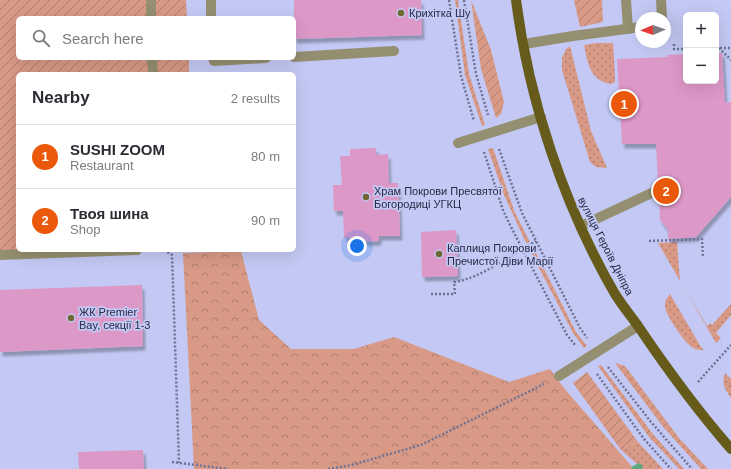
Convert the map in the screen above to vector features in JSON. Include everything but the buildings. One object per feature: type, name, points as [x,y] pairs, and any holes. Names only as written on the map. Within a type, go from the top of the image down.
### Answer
[{"type":"main road","name":"вулиця Героїв Дніпра","points":[[516,0],[524,44],[541,117],[556,164],[581,226],[616,294],[660,360],[686,395],[731,449]]},
{"type":"lane","points":[[151,0],[151,16]]},
{"type":"lane","points":[[210,0],[211,16]]},
{"type":"lane","points":[[626,0],[628,28]]},
{"type":"lane","points":[[661,0],[662,12]]},
{"type":"lane","points":[[524,44],[635,27]]},
{"type":"lane","points":[[296,57],[394,51]]},
{"type":"lane","points":[[152,60],[153,72]]},
{"type":"lane","points":[[214,60],[231,60]]},
{"type":"lane","points":[[458,144],[541,117]]},
{"type":"lane","points":[[581,226],[658,190]]},
{"type":"lane","points":[[0,255],[82,252]]},
{"type":"lane","points":[[559,376],[638,326]]},
{"type":"path","points":[[449,0],[460,76],[476,127]]},
{"type":"path","points":[[464,0],[476,74],[488,117]]},
{"type":"path","points":[[674,44],[674,49],[683,49]]},
{"type":"path","points":[[731,48],[719,48],[731,60]]},
{"type":"path","points":[[498,147],[522,213],[580,328],[590,343]]},
{"type":"path","points":[[484,150],[503,210],[510,225],[567,335],[580,350]]},
{"type":"path","points":[[649,242],[702,239],[703,257]]},
{"type":"path","points":[[528,246],[536,241]]},
{"type":"path","points":[[167,252],[172,255],[179,463]]},
{"type":"path","points":[[431,294],[454,294],[454,282],[461,281],[478,274],[518,252]]},
{"type":"path","points":[[686,395],[731,345]]},
{"type":"path","points":[[605,363],[651,422],[692,469]]},
{"type":"path","points":[[594,369],[644,439],[671,469]]},
{"type":"path","points":[[328,469],[352,465],[421,445],[559,376]]},
{"type":"path","points":[[172,462],[228,469]]},
{"type":"green space","points":[[0,0],[186,0],[187,16],[16,16],[16,60],[189,60],[189,72],[16,72],[16,252],[107,252],[0,256]]},
{"type":"green space","points":[[455,0],[458,0],[469,74],[485,125],[482,126],[465,75]]},
{"type":"green space","points":[[471,0],[491,50],[504,102],[501,114],[496,118],[481,69]]},
{"type":"green space","points":[[574,0],[602,0],[603,22],[580,27]]},
{"type":"green space","points":[[613,43],[615,82],[611,84],[598,79],[588,64],[584,45]]},
{"type":"green space","points":[[570,46],[591,131],[607,168],[596,167],[590,162],[562,70],[562,58],[566,49]]},
{"type":"green space","points":[[493,148],[515,213],[530,242],[526,243],[504,195],[488,149]]},
{"type":"green space","points":[[677,242],[680,281],[658,243]]},
{"type":"green space","points":[[533,247],[576,332],[587,346],[584,348],[573,333],[529,249]]},
{"type":"green space","points":[[241,252],[259,320],[291,349],[354,349],[394,337],[509,382],[550,369],[564,388],[634,469],[194,469],[183,253]]},
{"type":"green space","points":[[681,283],[707,326],[710,323],[712,325],[731,304],[731,315],[716,333],[721,338],[716,343]]},
{"type":"green space","points":[[670,294],[704,350],[693,348],[680,334],[671,320],[665,305]]},
{"type":"green space","points":[[615,363],[625,366],[679,438],[708,469],[701,469],[664,428]]},
{"type":"green space","points":[[601,365],[653,434],[684,469],[679,469],[649,437],[598,366]]},
{"type":"green space","points":[[587,372],[638,442],[621,450],[573,383]]},
{"type":"green space","points":[[725,373],[731,379],[731,398],[725,389]]},
{"type":"green space","points":[[638,442],[663,469],[643,469],[621,450]]},
{"type":"waterway","points":[[635,469],[639,467]]},
{"type":"place","name":"Крихітка Шу","points":[[401,13]]},
{"type":"place","name":"SUSHI ZOOM","points":[[624,104]]},
{"type":"place","name":"Твоя шина","points":[[666,191]]},
{"type":"place","name":"Храм Покрови Пресвятої Богородиці УГКЦ","points":[[366,197]]},
{"type":"place","name":"Каплиця Покрови Пречистої Діви Марії","points":[[439,254]]},
{"type":"place","name":"ЖК Premier Bay, секції 1-3","points":[[71,318]]}]
